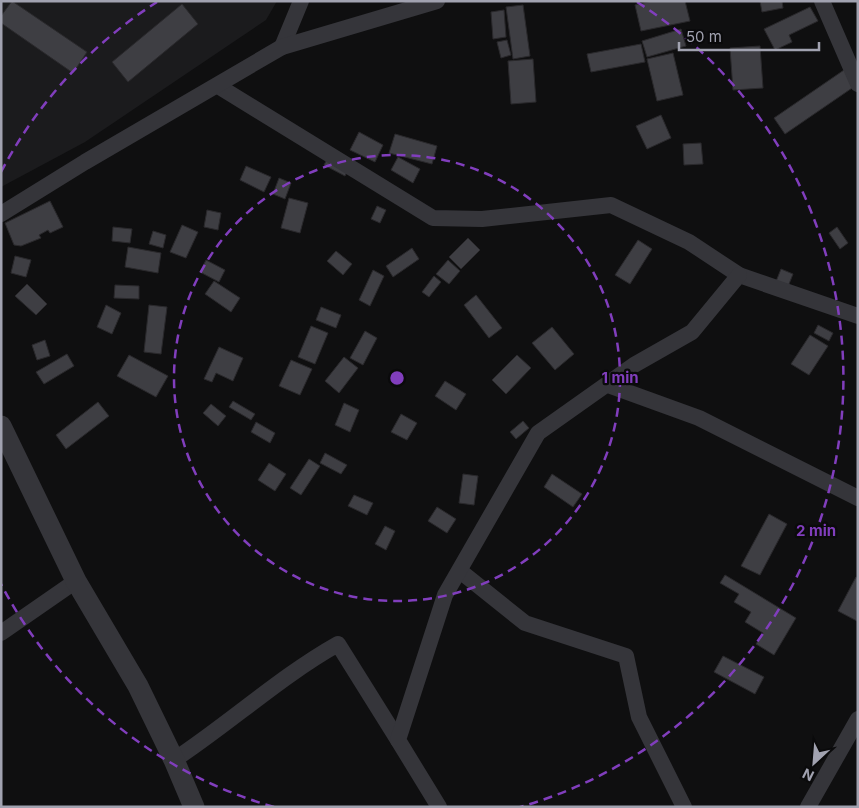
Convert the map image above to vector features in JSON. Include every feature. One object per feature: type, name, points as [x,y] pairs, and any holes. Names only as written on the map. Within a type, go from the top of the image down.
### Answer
[{"type":"street","points":[[282,47],[301,1]]},
{"type":"street","points":[[1,214],[85,162],[282,47],[437,1]]},
{"type":"street","points":[[822,1],[858,84]]},
{"type":"street","points":[[218,86],[433,218],[482,219],[610,205],[689,242],[740,275],[858,316]]},
{"type":"street","points":[[398,740],[445,595],[538,433],[634,365],[692,332],[740,275]]},
{"type":"street","points":[[608,385],[699,418],[858,498]]},
{"type":"street","points":[[1,426],[76,581],[138,686],[174,760],[194,807]]},
{"type":"street","points":[[460,571],[525,623],[626,656],[639,717],[684,807]]},
{"type":"street","points":[[1,634],[76,581]]},
{"type":"street","points":[[174,760],[216,732],[314,658],[338,644],[439,807]]},
{"type":"street","points":[[808,807],[858,719]]},
{"type":"shaded area","points":[[1,1],[277,1],[266,20],[85,142],[1,187]]},
{"type":"building","points":[[12,1],[87,52],[73,73],[1,23],[1,16]]},
{"type":"building","points":[[652,1],[685,1],[690,21],[641,31],[635,5]]},
{"type":"building","points":[[760,1],[782,1],[783,8],[762,12]]},
{"type":"building","points":[[182,4],[198,24],[128,82],[112,62]]},
{"type":"building","points":[[523,5],[530,56],[513,59],[506,7]]},
{"type":"building","points":[[810,7],[818,21],[789,35],[792,42],[775,50],[764,29]]},
{"type":"building","points":[[504,10],[506,37],[493,39],[491,12]]},
{"type":"building","points":[[681,29],[686,46],[647,57],[642,41]]},
{"type":"building","points":[[507,40],[511,55],[501,58],[497,42]]},
{"type":"building","points":[[641,44],[645,62],[591,72],[587,54]]},
{"type":"building","points":[[760,46],[763,88],[733,90],[730,48]]},
{"type":"building","points":[[673,53],[683,95],[657,101],[647,59]]},
{"type":"building","points":[[533,59],[536,102],[511,104],[508,61]]},
{"type":"building","points":[[844,70],[855,86],[785,134],[774,118]]},
{"type":"building","points":[[661,115],[671,138],[647,149],[636,126]]},
{"type":"building","points":[[359,132],[383,145],[375,162],[350,150]]},
{"type":"building","points":[[395,134],[437,146],[432,164],[389,153]]},
{"type":"building","points":[[701,143],[703,164],[684,165],[683,144]]},
{"type":"building","points":[[331,152],[351,163],[345,176],[324,165]]},
{"type":"building","points":[[398,157],[420,169],[413,183],[391,170]]},
{"type":"building","points":[[246,166],[271,177],[264,192],[240,180]]},
{"type":"building","points":[[279,178],[291,183],[285,199],[273,194]]},
{"type":"building","points":[[289,198],[308,203],[300,233],[281,228]]},
{"type":"building","points":[[50,201],[63,227],[50,233],[48,230],[39,235],[41,238],[21,246],[14,245],[5,223]]},
{"type":"building","points":[[377,206],[386,210],[380,223],[371,219]]},
{"type":"building","points":[[207,210],[221,213],[218,230],[204,227]]},
{"type":"building","points":[[182,225],[198,232],[186,258],[170,252]]},
{"type":"building","points":[[113,227],[132,229],[130,243],[112,241]]},
{"type":"building","points":[[837,227],[848,243],[840,249],[829,233]]},
{"type":"building","points":[[153,231],[166,235],[163,248],[149,244]]},
{"type":"building","points":[[468,238],[480,250],[461,269],[449,257]]},
{"type":"building","points":[[638,240],[652,249],[630,284],[615,275]]},
{"type":"building","points":[[128,247],[161,253],[158,273],[125,267]]},
{"type":"building","points":[[412,248],[419,259],[393,277],[386,266]]},
{"type":"building","points":[[336,251],[352,264],[343,275],[327,261]]},
{"type":"building","points":[[15,256],[31,260],[26,277],[11,273]]},
{"type":"building","points":[[206,260],[225,270],[219,282],[200,272]]},
{"type":"building","points":[[448,260],[460,271],[449,284],[436,274]]},
{"type":"building","points":[[781,269],[793,274],[787,289],[775,284]]},
{"type":"building","points":[[373,270],[384,276],[370,306],[359,300]]},
{"type":"building","points":[[434,276],[441,282],[429,297],[422,292]]},
{"type":"building","points":[[214,281],[240,298],[231,312],[205,294]]},
{"type":"building","points":[[27,284],[47,304],[36,315],[15,296]]},
{"type":"building","points":[[115,285],[139,286],[139,299],[114,298]]},
{"type":"building","points":[[476,295],[502,328],[489,338],[464,305]]},
{"type":"building","points":[[106,305],[121,313],[112,334],[97,327]]},
{"type":"building","points":[[149,305],[167,307],[161,354],[144,352]]},
{"type":"building","points":[[321,307],[341,315],[336,328],[316,320]]},
{"type":"building","points":[[818,325],[833,333],[829,341],[814,333]]},
{"type":"building","points":[[311,326],[328,333],[315,364],[298,357]]},
{"type":"building","points":[[552,327],[574,354],[555,370],[532,343]]},
{"type":"building","points":[[365,331],[377,338],[363,365],[350,358]]},
{"type":"building","points":[[810,335],[828,346],[809,375],[791,364]]},
{"type":"building","points":[[45,340],[50,356],[37,360],[32,345]]},
{"type":"building","points":[[219,347],[243,358],[233,381],[216,373],[212,382],[204,379]]},
{"type":"building","points":[[67,354],[74,366],[44,384],[36,372]]},
{"type":"building","points":[[129,355],[168,376],[156,397],[117,376]]},
{"type":"building","points":[[517,355],[531,368],[506,394],[492,380]]},
{"type":"building","points":[[344,357],[358,368],[339,393],[325,381]]},
{"type":"building","points":[[291,360],[312,369],[300,395],[279,386]]},
{"type":"building","points":[[445,381],[466,394],[456,410],[435,396]]},
{"type":"building","points":[[233,401],[255,414],[251,420],[229,407]]},
{"type":"building","points":[[98,402],[109,416],[66,449],[56,435]]},
{"type":"building","points":[[344,403],[359,410],[350,432],[335,425]]},
{"type":"building","points":[[211,404],[226,416],[218,426],[203,413]]},
{"type":"building","points":[[401,414],[417,423],[407,440],[391,432]]},
{"type":"building","points":[[523,421],[529,428],[516,439],[510,432]]},
{"type":"building","points":[[256,422],[275,433],[270,443],[251,432]]},
{"type":"building","points":[[325,453],[347,465],[341,474],[320,463]]},
{"type":"building","points":[[309,459],[320,466],[301,495],[290,488]]},
{"type":"building","points":[[269,463],[286,474],[275,491],[258,480]]},
{"type":"building","points":[[463,474],[478,476],[474,505],[459,503]]},
{"type":"building","points":[[552,474],[582,494],[573,507],[544,487]]},
{"type":"building","points":[[354,495],[373,503],[367,515],[348,506]]},
{"type":"building","points":[[437,507],[456,519],[447,533],[428,521]]},
{"type":"building","points":[[769,514],[787,524],[760,575],[741,566]]},
{"type":"building","points":[[385,526],[395,531],[386,550],[375,544]]},
{"type":"building","points":[[725,575],[796,618],[774,655],[756,644],[763,633],[745,622],[751,612],[734,602],[739,594],[720,583]]},
{"type":"building","points":[[856,577],[858,578],[857,621],[838,611]]},
{"type":"building","points":[[723,656],[764,677],[755,694],[714,672]]}]
